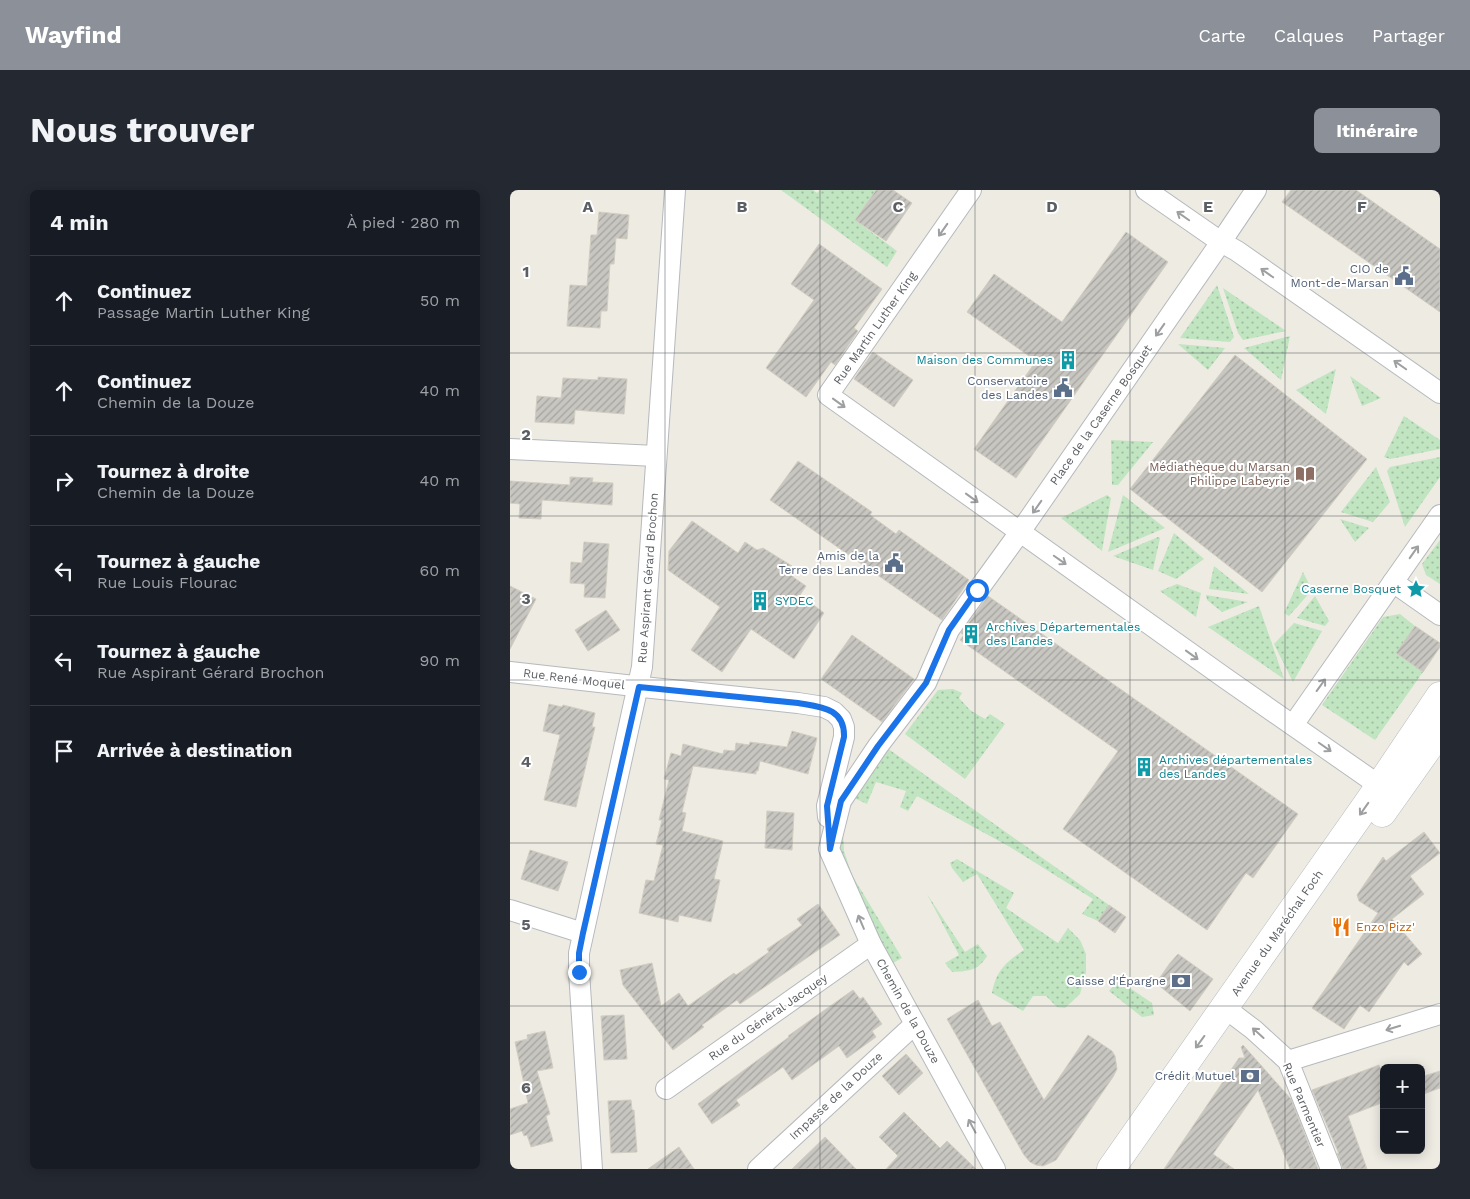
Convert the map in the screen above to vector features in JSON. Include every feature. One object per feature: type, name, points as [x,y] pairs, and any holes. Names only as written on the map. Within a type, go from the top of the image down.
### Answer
[{"type":"main road","name":"Avenue du Maréchal Foch","points":[[1134,1169],[1232,1013],[1440,696]]},
{"type":"main road","name":"Avenue du Maréchal Foch","points":[[1111,1169],[1232,1013],[1409,777],[1440,731]]},
{"type":"street","name":"Rue Aspirant Gérard Brochon","points":[[592,1169],[579,953],[642,668],[675,190]]},
{"type":"street","name":"Rue Martin Luther King","points":[[971,190],[828,395],[1020,532]]},
{"type":"street","points":[[1146,190],[1440,393]]},
{"type":"street","name":"Place de la Caserne Bosquet","points":[[830,849],[841,801],[926,683],[949,630],[1020,532],[1256,190]]},
{"type":"street","points":[[510,449],[656,456]]},
{"type":"street","points":[[1293,725],[1440,515]]},
{"type":"street","points":[[1020,532],[1380,786]]},
{"type":"street","points":[[1393,582],[1440,615]]},
{"type":"street","name":"Rue René Moquel","points":[[510,672],[798,703],[824,707],[834,712],[841,720]]},
{"type":"street","points":[[1409,777],[1411,759],[1440,716]]},
{"type":"street","name":"Chemin de la Douze","points":[[841,720],[844,727],[844,737],[827,806],[830,849],[871,944],[995,1169]]},
{"type":"street","points":[[510,910],[583,933]]},
{"type":"street","name":"Rue du Général Jacquey","points":[[666,1089],[871,944]]},
{"type":"street","name":"Rue Parmentier","points":[[1232,1013],[1288,1061],[1331,1169]]},
{"type":"street","points":[[1288,1061],[1440,1014]]},
{"type":"street","name":"Impasse de la Douze","points":[[758,1169],[915,1024]]},
{"type":"green space","points":[[781,190],[813,190],[817,193],[820,190],[876,190],[855,220],[897,251],[887,267]]},
{"type":"green space","points":[[1217,285],[1234,337],[1230,342],[1180,338]]},
{"type":"green space","points":[[1223,288],[1286,331],[1243,340],[1238,333]]},
{"type":"green space","points":[[1290,336],[1281,380],[1244,348]]},
{"type":"green space","points":[[1178,344],[1225,348],[1208,370]]},
{"type":"green space","points":[[1336,369],[1326,414],[1296,390]]},
{"type":"green space","points":[[1350,376],[1381,398],[1362,406]]},
{"type":"green space","points":[[1404,416],[1440,440],[1440,449],[1390,459],[1384,457]]},
{"type":"green space","points":[[1111,440],[1153,442],[1118,485],[1112,485]]},
{"type":"green space","points":[[1440,457],[1440,477],[1405,527],[1387,471],[1390,467]]},
{"type":"green space","points":[[1376,467],[1390,502],[1373,522],[1341,512]]},
{"type":"green space","points":[[1107,495],[1111,498],[1102,551],[1061,518]]},
{"type":"green space","points":[[1123,495],[1165,528],[1108,552]]},
{"type":"green space","points":[[1340,519],[1369,528],[1355,542]]},
{"type":"green space","points":[[1174,533],[1204,559],[1176,579],[1158,571]]},
{"type":"green space","points":[[1158,537],[1160,538],[1153,570],[1113,556]]},
{"type":"green space","points":[[1440,540],[1440,584],[1426,575],[1422,564]]},
{"type":"green space","points":[[1214,566],[1249,594],[1209,589]]},
{"type":"green space","points":[[1303,572],[1312,590],[1289,616],[1284,613]]},
{"type":"green space","points":[[1177,584],[1201,593],[1196,617],[1160,591]]},
{"type":"green space","points":[[1206,595],[1248,602],[1222,612],[1207,600]]},
{"type":"green space","points":[[1315,596],[1329,621],[1325,626],[1297,618]]},
{"type":"green space","points":[[1259,606],[1284,679],[1208,627]]},
{"type":"green space","points":[[1400,614],[1415,626],[1397,654],[1423,672],[1375,740],[1322,705],[1383,617]]},
{"type":"green space","points":[[1294,623],[1322,631],[1293,682],[1274,644]]},
{"type":"green space","points":[[953,689],[962,693],[959,698],[970,710],[985,719],[990,714],[1005,724],[965,779],[905,734],[938,690]]},
{"type":"green space","points":[[887,748],[1109,905],[1098,921],[1082,914],[1093,899],[1010,847],[917,796],[908,811],[900,807],[906,791],[876,782],[867,804],[854,798],[846,814],[843,831],[844,851],[852,875],[902,958],[893,963],[846,876],[839,851],[843,807]]},
{"type":"green space","points":[[957,859],[1014,893],[1006,908],[1058,943],[1068,928],[1080,940],[1086,954],[1086,972],[1080,994],[1065,1008],[1057,1007],[1046,996],[1033,996],[1023,1011],[992,993],[999,973],[1012,959],[1024,950],[977,874],[963,882],[952,868],[950,863]]},
{"type":"green space","points":[[927,894],[965,952],[978,944],[987,956],[980,965],[968,970],[952,972],[945,963],[959,955]]},
{"type":"green space","points":[[1118,980],[1152,1003],[1154,1015],[1142,1017],[1109,991]]},
{"type":"building","points":[[876,190],[893,190],[912,203],[886,241],[855,220]]},
{"type":"building","points":[[1291,190],[1356,190],[1440,249],[1440,312],[1282,202]]},
{"type":"building","points":[[599,212],[629,215],[627,239],[616,238],[614,264],[610,264],[607,311],[601,311],[600,328],[567,326],[570,285],[587,286],[591,235],[597,235]]},
{"type":"building","name":"Maison des Communes","points":[[1126,232],[1168,262],[1016,478],[974,449],[1036,361],[967,312],[994,274],[1062,322]]},
{"type":"building","points":[[819,244],[882,289],[854,328],[858,331],[835,365],[831,362],[806,397],[766,368],[814,300],[791,284]]},
{"type":"building","points":[[873,352],[913,380],[894,407],[854,379]]},
{"type":"building","name":"Médiathèque du Marsan Philippe Labeyrie","points":[[1235,355],[1367,459],[1262,592],[1130,489]]},
{"type":"building","points":[[598,377],[627,379],[624,414],[575,410],[574,424],[535,422],[537,396],[561,398],[563,378],[598,380]]},
{"type":"building","points":[[798,461],[872,512],[870,515],[896,534],[899,530],[969,580],[942,620],[770,500]]},
{"type":"building","points":[[570,477],[593,478],[592,482],[613,483],[612,505],[542,500],[541,519],[519,518],[520,504],[510,503],[510,481],[570,485]]},
{"type":"building","name":"SYDEC","points":[[692,521],[738,553],[745,542],[757,550],[763,548],[792,566],[793,577],[806,586],[800,595],[824,613],[794,659],[751,629],[722,672],[691,650],[720,607],[668,570],[669,551]]},
{"type":"building","points":[[584,542],[609,544],[605,598],[584,597],[585,584],[570,583],[571,562],[582,563]]},
{"type":"building","points":[[510,586],[536,599],[510,649]]},
{"type":"building","name":"Archives départementales des Landes","points":[[988,596],[1298,814],[1253,878],[1246,873],[1207,930],[1063,829],[1118,751],[960,640],[964,635],[961,633]]},
{"type":"building","points":[[606,610],[620,630],[588,651],[575,630]]},
{"type":"building","points":[[1415,626],[1440,643],[1440,647],[1423,672],[1396,653]]},
{"type":"building","points":[[852,635],[914,679],[882,722],[821,679]]},
{"type":"building","points":[[549,704],[562,707],[563,705],[595,713],[592,727],[595,727],[576,807],[544,800],[560,735],[543,731]]},
{"type":"building","points":[[792,731],[817,738],[808,774],[760,761],[756,774],[693,766],[682,812],[686,813],[682,831],[723,841],[714,879],[720,880],[711,922],[679,915],[678,922],[639,913],[646,880],[654,881],[663,845],[656,844],[662,820],[659,820],[669,780],[664,779],[671,753],[681,756],[683,744],[723,754],[724,750],[735,751],[736,743],[749,745],[750,742],[787,747]]},
{"type":"building","points":[[767,811],[794,813],[792,850],[765,848]]},
{"type":"building","points":[[1424,832],[1440,853],[1410,876],[1424,894],[1392,919],[1422,954],[1408,966],[1404,962],[1369,1012],[1360,1005],[1344,1029],[1312,1008],[1378,913],[1359,901],[1357,895],[1383,857],[1386,861]]},
{"type":"building","points":[[530,850],[568,862],[558,891],[521,879]]},
{"type":"building","points":[[818,904],[840,935],[740,1004],[737,1000],[702,1025],[704,1027],[673,1050],[623,985],[620,970],[652,963],[661,1006],[679,993],[688,1006],[734,973],[736,975],[769,952],[767,949],[802,925],[797,919]]},
{"type":"building","points":[[1109,905],[1126,917],[1115,933],[1098,921]]},
{"type":"building","points":[[1178,954],[1213,979],[1190,1011],[1156,983]]},
{"type":"building","points":[[853,990],[860,999],[863,997],[882,1024],[872,1031],[876,1037],[847,1058],[839,1046],[792,1080],[783,1067],[736,1100],[740,1105],[712,1124],[698,1104]]},
{"type":"building","points":[[978,1000],[992,1026],[1000,1022],[1044,1100],[1088,1035],[1112,1051],[1115,1056],[1117,1069],[1113,1077],[1056,1160],[1043,1166],[1030,1162],[1024,1155],[947,1019]]},
{"type":"building","points":[[624,1015],[627,1059],[604,1060],[601,1016]]},
{"type":"building","points":[[545,1031],[553,1068],[537,1071],[550,1114],[546,1116],[553,1141],[531,1147],[527,1135],[524,1136],[522,1131],[510,1135],[510,1109],[528,1103],[515,1042],[527,1039],[528,1041],[527,1035]]},
{"type":"building","points":[[1243,1045],[1291,1099],[1318,1169],[1290,1169],[1258,1090],[1213,1154],[1234,1169],[1164,1169],[1239,1058],[1245,1058],[1241,1047]]},
{"type":"building","points":[[906,1054],[923,1073],[899,1095],[882,1076]]},
{"type":"building","points":[[1379,1065],[1380,1104],[1348,1116],[1367,1169],[1343,1169],[1337,1153],[1339,1154],[1312,1090]]},
{"type":"building","points":[[1440,1071],[1440,1088],[1425,1094],[1425,1076]]},
{"type":"building","points":[[631,1100],[632,1110],[634,1110],[637,1152],[611,1153],[608,1101]]},
{"type":"building","points":[[904,1112],[940,1148],[947,1141],[976,1169],[886,1169],[898,1156],[879,1137]]},
{"type":"building","points":[[825,1137],[856,1169],[792,1169]]},
{"type":"building","points":[[679,1147],[694,1169],[648,1169]]},
{"type":"place","name":"CIO de Mont-de-Marsan","points":[[1404,276]]},
{"type":"place","name":"Maison des Communes","points":[[1068,360]]},
{"type":"place","name":"Conservatoire des Landes","points":[[1063,388]]},
{"type":"place","name":"Médiathèque du Marsan Philippe Labeyrie","points":[[1305,474]]},
{"type":"place","name":"Amis de la Terre des Landes","points":[[894,563]]},
{"type":"place","name":"Caserne Bosquet","points":[[1416,589]]},
{"type":"place","name":"SYDEC","points":[[760,601]]},
{"type":"place","name":"Archives Départementales des Landes","points":[[971,634]]},
{"type":"place","name":"Archives départementales des Landes","points":[[1144,767]]},
{"type":"place","name":"Enzo Pizz'","points":[[1341,927]]},
{"type":"place","name":"Caisse d'Épargne","points":[[1181,981]]},
{"type":"place","name":"Crédit Mutuel","points":[[1250,1076]]},
{"type":"route","points":[[579,972],[579,953],[583,933],[639,687],[798,703],[824,707],[834,712],[844,727],[844,737],[827,806],[830,849],[841,801],[878,746],[926,683],[949,630],[977,590]]}]
